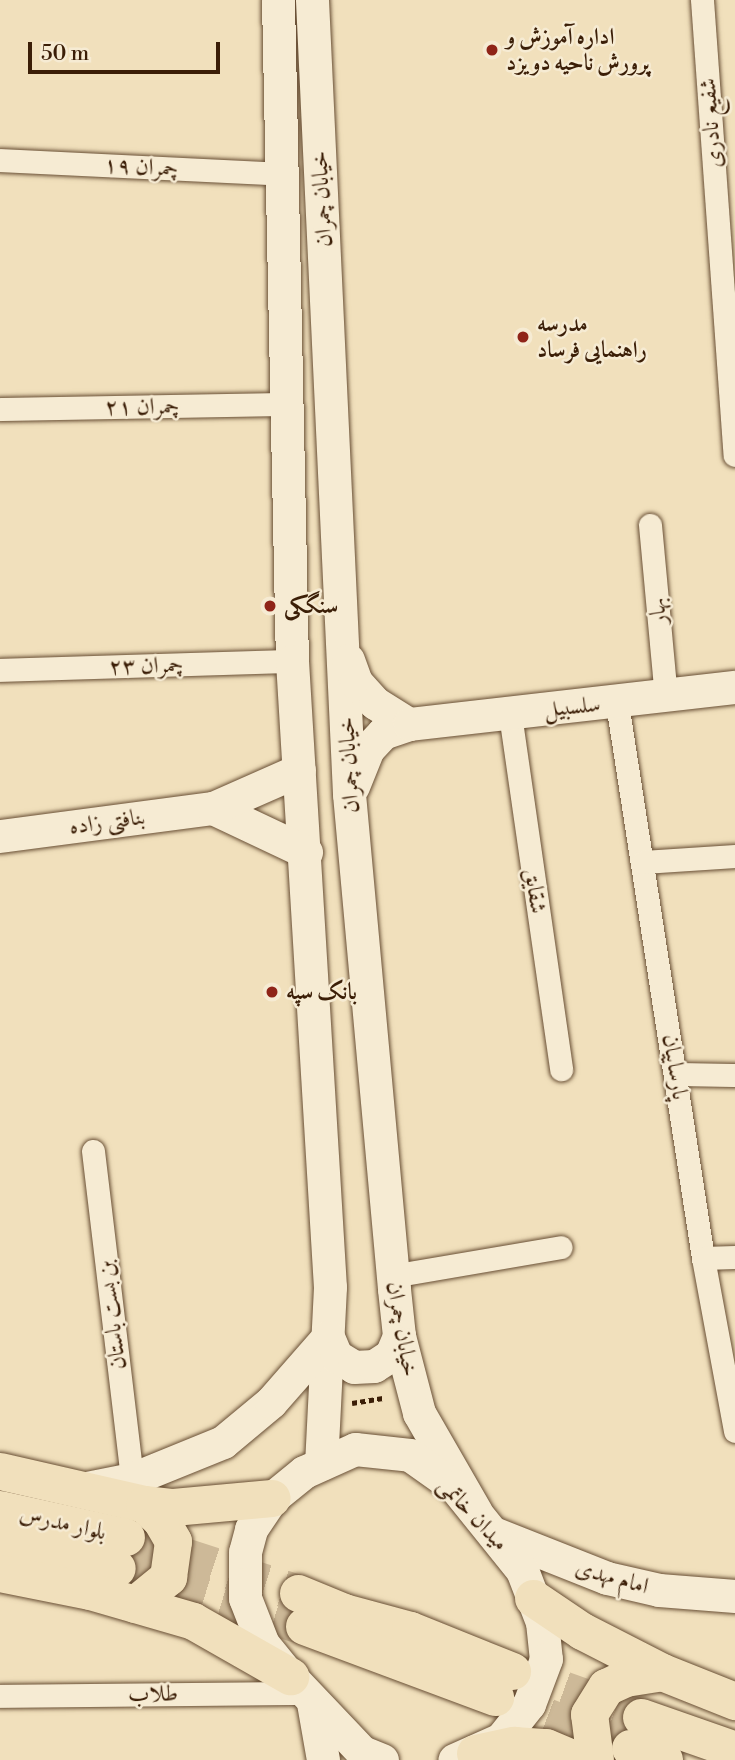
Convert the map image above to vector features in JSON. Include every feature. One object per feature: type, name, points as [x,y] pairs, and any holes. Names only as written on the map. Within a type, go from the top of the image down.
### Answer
[{"type":"main road","points":[[261,0],[281,42]]},
{"type":"main road","name":"خیابان چمران","points":[[278,0],[281,42],[285,404],[292,662],[306,852],[319,1163],[330,1287],[321,1464]]},
{"type":"main road","name":"خیابان چمران","points":[[312,0],[349,794],[399,1336],[419,1413],[486,1523]]},
{"type":"main road","points":[[314,42],[328,0]]},
{"type":"main road","points":[[283,174],[321,175]]},
{"type":"main road","points":[[344,649],[356,682],[375,703],[409,724]]},
{"type":"main road","name":"سلسبیل","points":[[349,794],[368,749],[383,733],[409,724],[617,703],[735,687]]},
{"type":"main road","name":"بنافتی زاده","points":[[0,836],[213,808],[299,770]]},
{"type":"main road","points":[[213,808],[306,852]]},
{"type":"main road","points":[[138,1492],[223,1442],[271,1402],[328,1337],[336,1356],[354,1367],[374,1367],[391,1355],[399,1336]]},
{"type":"main road","name":"میدان خاتمی","points":[[382,1760],[362,1752],[263,1644],[245,1598],[248,1540],[272,1498],[321,1464],[355,1448],[410,1455],[455,1487],[522,1570],[542,1622],[546,1659],[529,1704],[501,1740],[464,1757]]},
{"type":"main road","points":[[0,1471],[79,1490],[138,1492],[173,1507],[272,1498]]},
{"type":"main road","points":[[135,1604],[168,1577],[173,1541],[161,1520],[138,1492]]},
{"type":"main road","name":"بلوار مدرس","points":[[0,1509],[122,1553],[0,1540]]},
{"type":"main road","name":"امام مهدی","points":[[486,1523],[607,1578],[659,1590],[735,1596]]},
{"type":"main road","points":[[0,1573],[135,1604],[193,1621],[303,1690],[323,1760]]},
{"type":"main road","points":[[533,1598],[582,1632],[662,1672],[735,1701]]},
{"type":"main road","points":[[301,1610],[404,1645],[503,1684]]},
{"type":"main road","points":[[595,1760],[589,1714],[606,1687],[625,1678],[662,1672]]},
{"type":"main road","points":[[664,1760],[635,1732],[735,1751]]},
{"type":"main road","points":[[464,1757],[514,1745],[545,1746],[577,1760]]},
{"type":"street","name":"شفیع نادری","points":[[702,0],[735,455]]},
{"type":"street","name":"چمران ۱۹","points":[[0,160],[283,174]]},
{"type":"street","name":"چمران ۲۱","points":[[0,409],[285,404]]},
{"type":"street","name":"بهار","points":[[650,525],[666,697]]},
{"type":"street","name":"چمران ۲۳","points":[[0,670],[292,662]]},
{"type":"street","name":"پارساییان","points":[[617,703],[703,1258],[734,1427]]},
{"type":"street","name":"شقایق","points":[[510,713],[561,1069]]},
{"type":"street","points":[[643,862],[735,856]]},
{"type":"street","points":[[676,1074],[735,1075]]},
{"type":"street","name":"بن بست باستان","points":[[93,1151],[138,1492]]},
{"type":"street","points":[[393,1276],[561,1247]]},
{"type":"street","points":[[703,1258],[735,1257]]},
{"type":"street","name":"طلاب","points":[[0,1696],[303,1690]]},
{"type":"tunnel","points":[[126,1537],[298,1593]]},
{"type":"tunnel","points":[[117,1568],[304,1626]]},
{"type":"tunnel","points":[[512,1671],[641,1717]]},
{"type":"tunnel","points":[[496,1697],[630,1748]]},
{"type":"place","name":"اداره آموزش و پرورش ناحیه دو یزد","points":[[492,50]]},
{"type":"place","name":"مدرسه راهنمایی فرساد","points":[[523,337]]},
{"type":"place","name":"سنگکی","points":[[270,606]]},
{"type":"place","name":"بانک سپه","points":[[272,992]]}]
